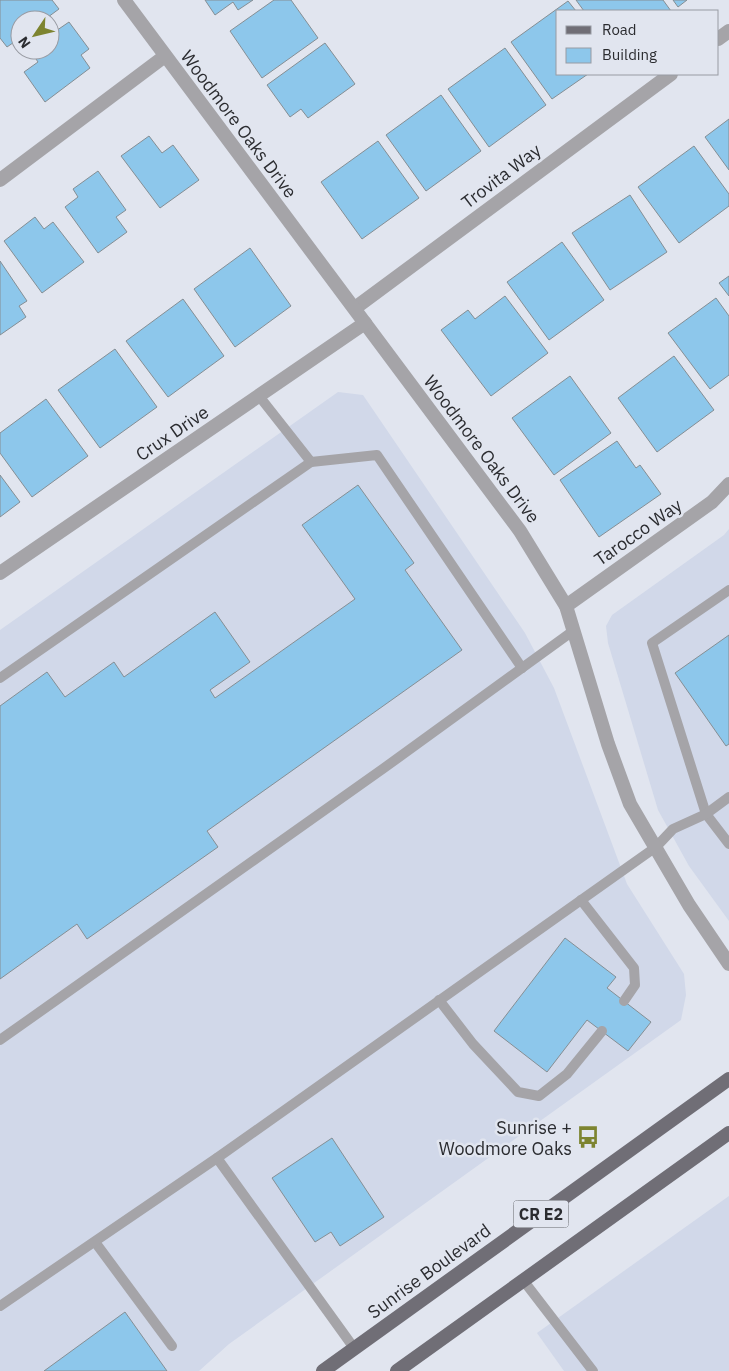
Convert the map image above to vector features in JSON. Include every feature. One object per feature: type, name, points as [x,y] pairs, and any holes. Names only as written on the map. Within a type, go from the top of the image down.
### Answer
[{"type":"main road","name":"Sunrise Boulevard","points":[[322,1371],[729,1080]]},
{"type":"main road","name":"CR E2","points":[[397,1371],[729,1133]]},
{"type":"street","name":"Woodmore Oaks Drive","points":[[124,0],[520,531],[566,606],[608,744],[630,804],[689,905],[729,964]]},
{"type":"street","points":[[0,180],[165,56]]},
{"type":"street","name":"Trovita Way","points":[[354,308],[670,75]]},
{"type":"street","name":"Crux Drive","points":[[0,573],[365,323]]},
{"type":"street","name":"Tarocco Way","points":[[566,606],[712,502],[729,484]]},
{"type":"lane","points":[[259,396],[311,462]]},
{"type":"lane","points":[[0,678],[311,462],[377,455],[522,668]]},
{"type":"lane","points":[[729,590],[652,643],[706,814],[729,844]]},
{"type":"lane","points":[[0,1040],[573,632]]},
{"type":"lane","points":[[0,1306],[217,1158],[656,847],[672,829],[706,814],[729,798]]},
{"type":"lane","points":[[581,900],[634,968],[635,986],[624,1001]]},
{"type":"lane","points":[[439,1000],[473,1044],[518,1092],[539,1096],[567,1074],[602,1031]]},
{"type":"lane","points":[[217,1158],[354,1348]]},
{"type":"lane","points":[[95,1242],[172,1346]]},
{"type":"lane","points":[[523,1280],[593,1371]]},
{"type":"shaded area","points":[[338,392],[363,395],[525,633],[554,688],[627,884],[684,974],[686,995],[681,1020],[229,1344],[199,1371],[0,1371],[0,630]]},
{"type":"shaded area","points":[[729,529],[729,921],[689,866],[658,810],[608,643],[606,626],[612,615],[724,535]]},
{"type":"shaded area","points":[[729,1196],[729,1371],[564,1371],[537,1333]]},
{"type":"building","points":[[0,0],[52,0],[59,9],[10,10],[10,45],[7,47],[0,38]]},
{"type":"building","points":[[205,0],[253,0],[238,10],[233,2],[215,15]]},
{"type":"building","points":[[274,0],[291,0],[318,38],[262,78],[230,31]]},
{"type":"building","points":[[576,0],[663,0],[670,10],[583,10]]},
{"type":"building","points":[[673,0],[687,0],[678,7]]},
{"type":"building","points":[[568,1],[575,10],[556,10],[556,75],[587,75],[552,99],[511,42]]},
{"type":"building","points":[[69,22],[89,49],[81,55],[90,68],[45,102],[24,72],[38,62],[37,60],[60,60],[60,28]]},
{"type":"building","points":[[325,43],[355,84],[308,118],[301,109],[290,117],[267,85]]},
{"type":"building","points":[[505,48],[546,105],[489,147],[448,89]]},
{"type":"building","points":[[441,95],[481,151],[426,191],[386,135]]},
{"type":"building","points":[[729,119],[729,170],[705,137]]},
{"type":"building","points":[[149,136],[162,153],[173,145],[199,180],[160,208],[121,156]]},
{"type":"building","points":[[378,141],[419,198],[362,239],[321,182]]},
{"type":"building","points":[[694,146],[729,194],[729,206],[679,243],[638,187]]},
{"type":"building","points":[[98,171],[126,210],[116,217],[127,232],[98,253],[65,207],[78,197],[73,189]]},
{"type":"building","points":[[630,195],[667,252],[610,290],[572,233]]},
{"type":"building","points":[[35,217],[44,229],[53,222],[84,262],[42,293],[4,241]]},
{"type":"building","points":[[562,242],[604,300],[549,340],[507,282]]},
{"type":"building","points":[[250,248],[291,306],[235,347],[194,289]]},
{"type":"building","points":[[0,261],[27,301],[19,306],[26,317],[0,335]]},
{"type":"building","points":[[729,276],[729,296],[719,283]]},
{"type":"building","points":[[505,296],[548,353],[491,396],[441,330],[468,310],[475,319]]},
{"type":"building","points":[[716,298],[729,316],[729,375],[710,389],[668,333]]},
{"type":"building","points":[[183,299],[224,356],[168,397],[126,341]]},
{"type":"building","points":[[115,349],[157,407],[100,448],[58,390]]},
{"type":"building","points":[[674,356],[714,410],[657,452],[618,398]]},
{"type":"building","points":[[570,376],[611,433],[554,475],[512,418]]},
{"type":"building","points":[[46,399],[88,456],[32,497],[0,453],[0,433]]},
{"type":"building","points":[[617,441],[636,468],[640,465],[661,494],[599,537],[560,480]]},
{"type":"building","points":[[0,475],[20,502],[0,517]]},
{"type":"building","points":[[358,485],[414,563],[405,570],[462,650],[207,831],[218,847],[87,939],[77,924],[0,979],[0,706],[47,672],[65,697],[114,662],[124,677],[215,612],[250,662],[210,690],[215,698],[355,599],[302,525]]},
{"type":"building","points":[[729,635],[729,744],[726,746],[675,673]]},
{"type":"building","points":[[565,938],[616,977],[607,988],[651,1022],[628,1051],[587,1020],[547,1072],[494,1031]]},
{"type":"building","points":[[332,1138],[384,1217],[340,1246],[331,1232],[315,1242],[272,1178]]},
{"type":"building","points":[[125,1312],[167,1371],[44,1371]]},
{"type":"place","name":"Sunrise + Woodmore Oaks","points":[[588,1137]]}]
